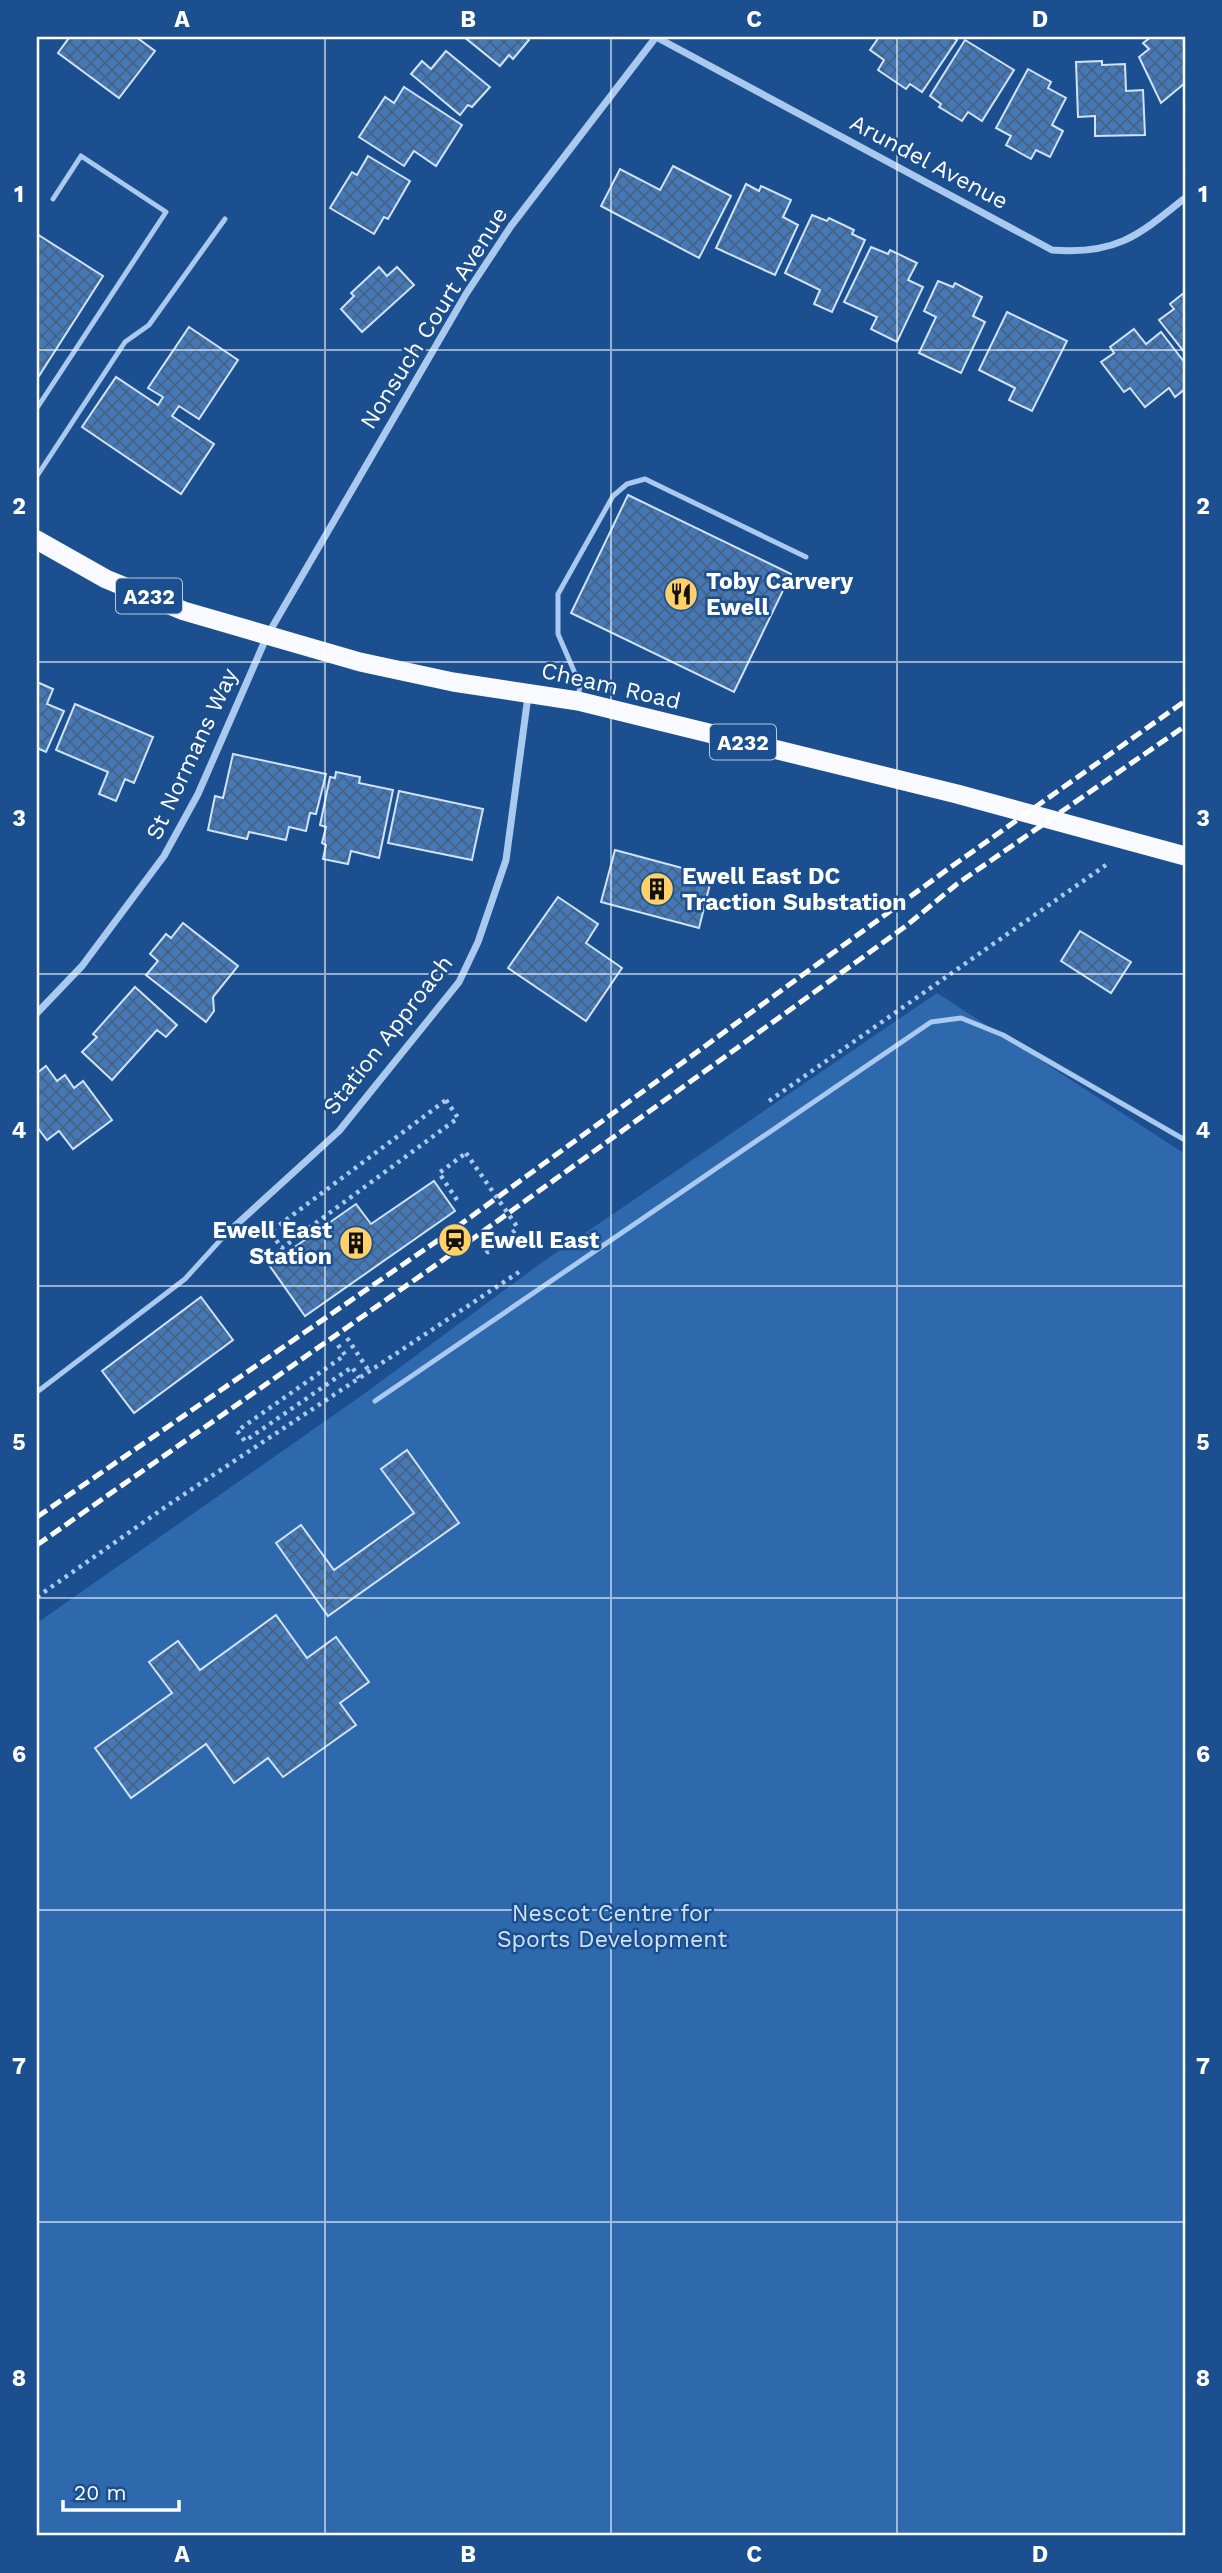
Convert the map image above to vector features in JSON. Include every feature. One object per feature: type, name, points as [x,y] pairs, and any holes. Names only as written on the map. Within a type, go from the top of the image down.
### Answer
[{"type":"highway","name":"Cheam Road","points":[[37,540],[106,579],[184,611],[360,662],[453,682],[578,701],[957,794],[1185,856]]},
{"type":"street","name":"Arundel Avenue","points":[[656,37],[1052,250],[1077,252],[1120,244],[1142,232],[1185,198]]},
{"type":"street","name":"Nonsuch Court Avenue","points":[[267,636],[466,294],[511,226],[656,37]]},
{"type":"street","name":"St Normans Way","points":[[37,1013],[82,966],[164,856],[198,794],[267,636]]},
{"type":"street","name":"Station Approach","points":[[225,1235],[339,1131],[459,982],[478,942],[506,860],[528,692]]},
{"type":"lane","points":[[37,408],[166,212],[81,156],[53,199]]},
{"type":"lane","points":[[37,476],[125,342],[149,326],[225,219]]},
{"type":"lane","points":[[578,701],[580,685],[558,634],[558,594],[613,496],[627,484],[645,479],[806,557]]},
{"type":"lane","points":[[374,1401],[931,1022],[961,1018],[1003,1035],[1185,1140]]},
{"type":"lane","points":[[37,1392],[185,1279],[225,1235]]},
{"type":"path","points":[[764,1104],[1138,843]]},
{"type":"path","points":[[446,1100],[458,1118],[311,1226],[282,1248],[270,1232],[446,1100]]},
{"type":"path","points":[[457,1200],[439,1173],[467,1153],[518,1228],[488,1252],[481,1242]]},
{"type":"path","points":[[311,1226],[315,1232]]},
{"type":"path","points":[[37,1597],[171,1503],[527,1266]]},
{"type":"path","points":[[347,1338],[369,1371]]},
{"type":"path","points":[[338,1345],[345,1355],[237,1431],[245,1441],[352,1367],[359,1378]]},
{"type":"green space","name":"Nescot Centre for Sports Development","points":[[937,993],[1185,1154],[1185,2536],[37,2536],[37,1623],[368,1391],[544,1261]]},
{"type":"building","points":[[66,37],[136,37],[155,51],[119,98],[58,53],[68,39]]},
{"type":"building","points":[[464,37],[526,37],[529,40],[513,59],[509,55],[500,66]]},
{"type":"building","points":[[879,37],[952,37],[957,40],[922,92],[910,84],[906,89],[878,70],[884,60],[870,50]]},
{"type":"building","points":[[1151,37],[1185,37],[1185,83],[1161,103],[1139,57],[1149,49],[1143,43]]},
{"type":"building","points":[[965,40],[1014,70],[982,121],[968,112],[962,121],[939,107],[941,104],[930,96]]},
{"type":"building","points":[[446,51],[490,87],[472,107],[468,105],[460,115],[411,74],[422,61],[431,69]]},
{"type":"building","points":[[1102,61],[1102,65],[1125,64],[1126,91],[1143,90],[1145,135],[1095,136],[1095,116],[1078,117],[1076,62]]},
{"type":"building","points":[[1028,69],[1051,82],[1048,88],[1066,98],[1052,125],[1063,131],[1050,157],[1036,150],[1031,159],[1006,145],[1011,136],[996,128]]},
{"type":"building","points":[[404,87],[462,125],[436,166],[414,151],[404,166],[359,137],[385,97],[394,103]]},
{"type":"building","points":[[368,156],[410,181],[388,219],[384,217],[374,234],[330,208],[352,172],[357,175]]},
{"type":"building","points":[[673,166],[731,196],[699,258],[601,206],[620,169],[660,190]]},
{"type":"building","points":[[746,184],[759,191],[761,186],[791,200],[783,217],[798,225],[775,275],[716,248]]},
{"type":"building","points":[[812,215],[827,221],[829,218],[854,230],[852,234],[865,240],[832,312],[814,304],[820,290],[785,273]]},
{"type":"building","points":[[37,234],[103,276],[37,379]]},
{"type":"building","points":[[871,247],[888,254],[890,250],[917,263],[908,280],[923,287],[897,342],[871,329],[877,317],[844,302]]},
{"type":"building","points":[[379,267],[387,276],[397,267],[414,285],[362,332],[341,309],[354,296],[351,293]]},
{"type":"building","points":[[938,281],[953,287],[955,283],[982,297],[973,316],[985,322],[961,373],[919,353],[936,317],[924,311]]},
{"type":"building","points":[[1185,292],[1185,353],[1159,320],[1174,309],[1170,304]]},
{"type":"building","points":[[1007,312],[1067,341],[1032,411],[1009,400],[1015,388],[979,370]]},
{"type":"building","points":[[189,327],[238,360],[199,419],[179,406],[172,416],[214,444],[181,494],[82,427],[116,377],[158,405],[163,397],[148,388]]},
{"type":"building","points":[[1134,329],[1146,344],[1161,332],[1185,363],[1185,389],[1175,397],[1169,388],[1145,407],[1130,388],[1124,392],[1101,362],[1114,353],[1110,347]]},
{"type":"building","name":"Toby Carvery Ewell","points":[[628,495],[791,574],[734,692],[571,613]]},
{"type":"building","points":[[37,682],[53,689],[47,704],[64,711],[46,752],[37,748]]},
{"type":"building","points":[[75,704],[153,737],[134,783],[125,779],[116,801],[99,794],[108,772],[56,750]]},
{"type":"building","points":[[233,754],[326,774],[316,814],[310,813],[306,831],[289,827],[286,840],[249,832],[247,839],[208,830],[215,796],[223,798]]},
{"type":"building","points":[[336,772],[360,777],[359,783],[393,790],[379,858],[351,851],[348,864],[323,859],[326,845],[322,843],[326,827],[320,825],[330,777],[335,778]]},
{"type":"building","points":[[399,791],[483,809],[472,860],[388,843]]},
{"type":"building","name":"Ewell East DC Traction Substation","points":[[615,850],[712,876],[699,928],[601,902]]},
{"type":"building","points":[[558,897],[598,924],[586,943],[622,968],[586,1021],[508,968]]},
{"type":"building","points":[[183,923],[238,966],[213,997],[214,1011],[206,1022],[146,975],[158,961],[150,954],[166,934],[171,938]]},
{"type":"building","points":[[1080,931],[1131,962],[1111,993],[1061,961]]},
{"type":"building","points":[[135,987],[177,1025],[166,1037],[157,1030],[112,1080],[82,1052],[97,1037],[93,1034]]},
{"type":"building","points":[[46,1066],[57,1081],[65,1075],[74,1088],[83,1081],[112,1120],[73,1149],[59,1131],[47,1140],[37,1127],[37,1073]]},
{"type":"building","name":"Ewell East Station","points":[[434,1181],[455,1211],[305,1316],[269,1265],[356,1204],[371,1224]]},
{"type":"building","points":[[201,1297],[233,1340],[134,1413],[102,1371]]},
{"type":"building","points":[[407,1450],[459,1523],[328,1616],[276,1543],[301,1525],[334,1570],[414,1513],[381,1469]]},
{"type":"building","points":[[276,1615],[307,1658],[336,1637],[369,1682],[340,1703],[356,1725],[283,1777],[268,1758],[234,1783],[206,1744],[131,1798],[95,1748],[172,1693],[149,1662],[178,1641],[200,1670]]},
{"type":"railway","points":[[37,1517],[450,1232],[948,869],[1185,701]]},
{"type":"railway","points":[[37,1545],[460,1248],[906,926],[957,884],[1185,726]]},
{"type":"place","name":"Toby Carvery Ewell","points":[[681,594]]},
{"type":"place","name":"Ewell East DC Traction Substation","points":[[657,889]]},
{"type":"place","name":"Ewell East","points":[[455,1240]]},
{"type":"place","name":"Ewell East Station","points":[[356,1243]]}]
